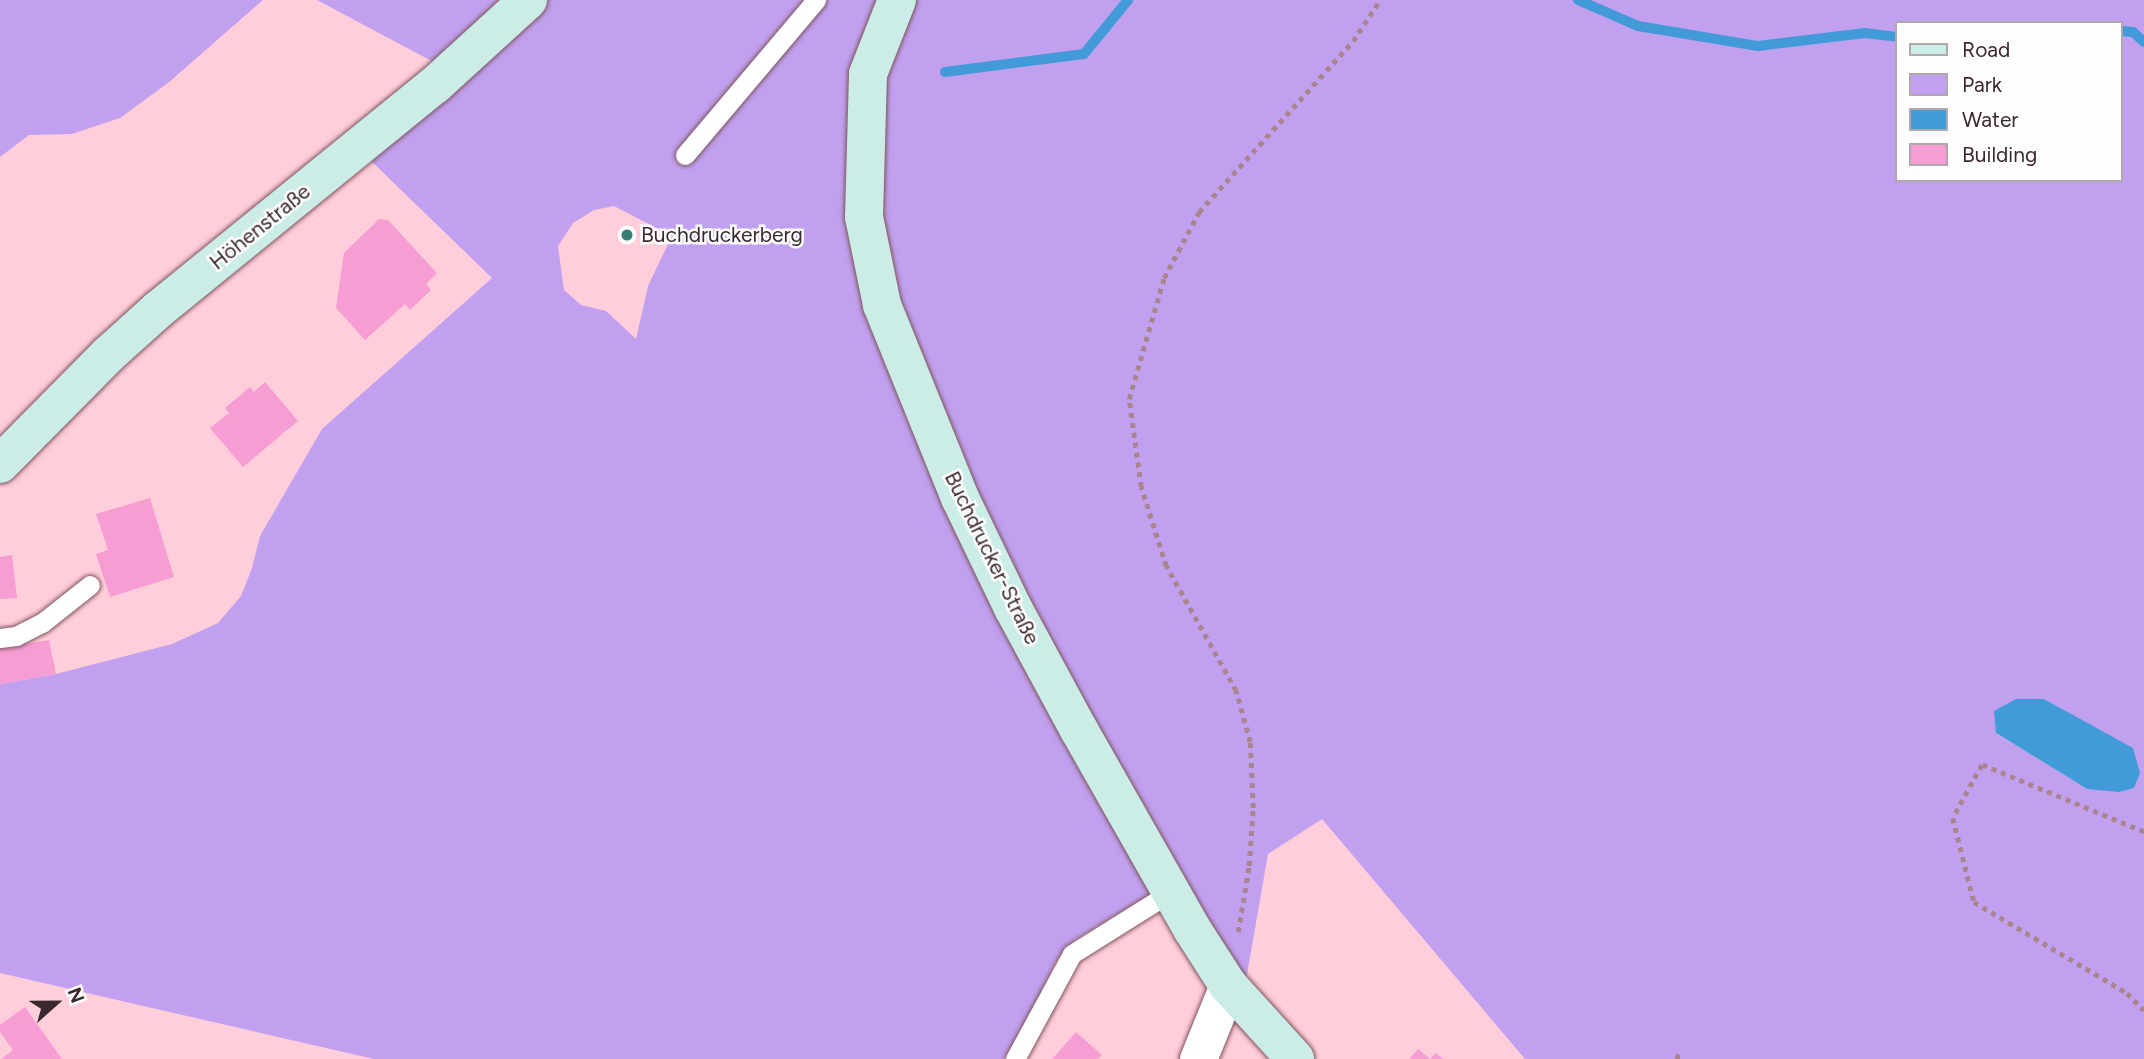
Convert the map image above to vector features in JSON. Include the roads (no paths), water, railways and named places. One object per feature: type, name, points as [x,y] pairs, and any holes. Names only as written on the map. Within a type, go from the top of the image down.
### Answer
[{"type":"street","name":"Höhenstraße","points":[[0,464],[109,354],[159,309],[435,85],[528,0]]},
{"type":"street","name":"Buchdrucker-Straße","points":[[897,0],[868,74],[864,217],[872,267],[882,305],[960,498],[1013,608],[1171,892],[1228,985],[1295,1059]]},
{"type":"street","points":[[1198,1059],[1228,985]]},
{"type":"lane","points":[[685,155],[816,0]]},
{"type":"lane","points":[[0,638],[16,636],[42,623],[90,585]]},
{"type":"lane","points":[[1014,1059],[1072,954],[1171,892]]},
{"type":"water","points":[[2016,699],[2044,699],[2133,748],[2140,773],[2134,788],[2119,792],[2087,789],[1996,733],[1994,711]]},
{"type":"waterway","points":[[945,72],[1084,54],[1128,0]]},
{"type":"waterway","points":[[1578,0],[1638,26],[1758,46],[1865,33],[1896,37]]},
{"type":"waterway","points":[[2123,31],[2133,32],[2144,42]]},
{"type":"place","name":"Buchdruckerberg","points":[[627,235]]}]
